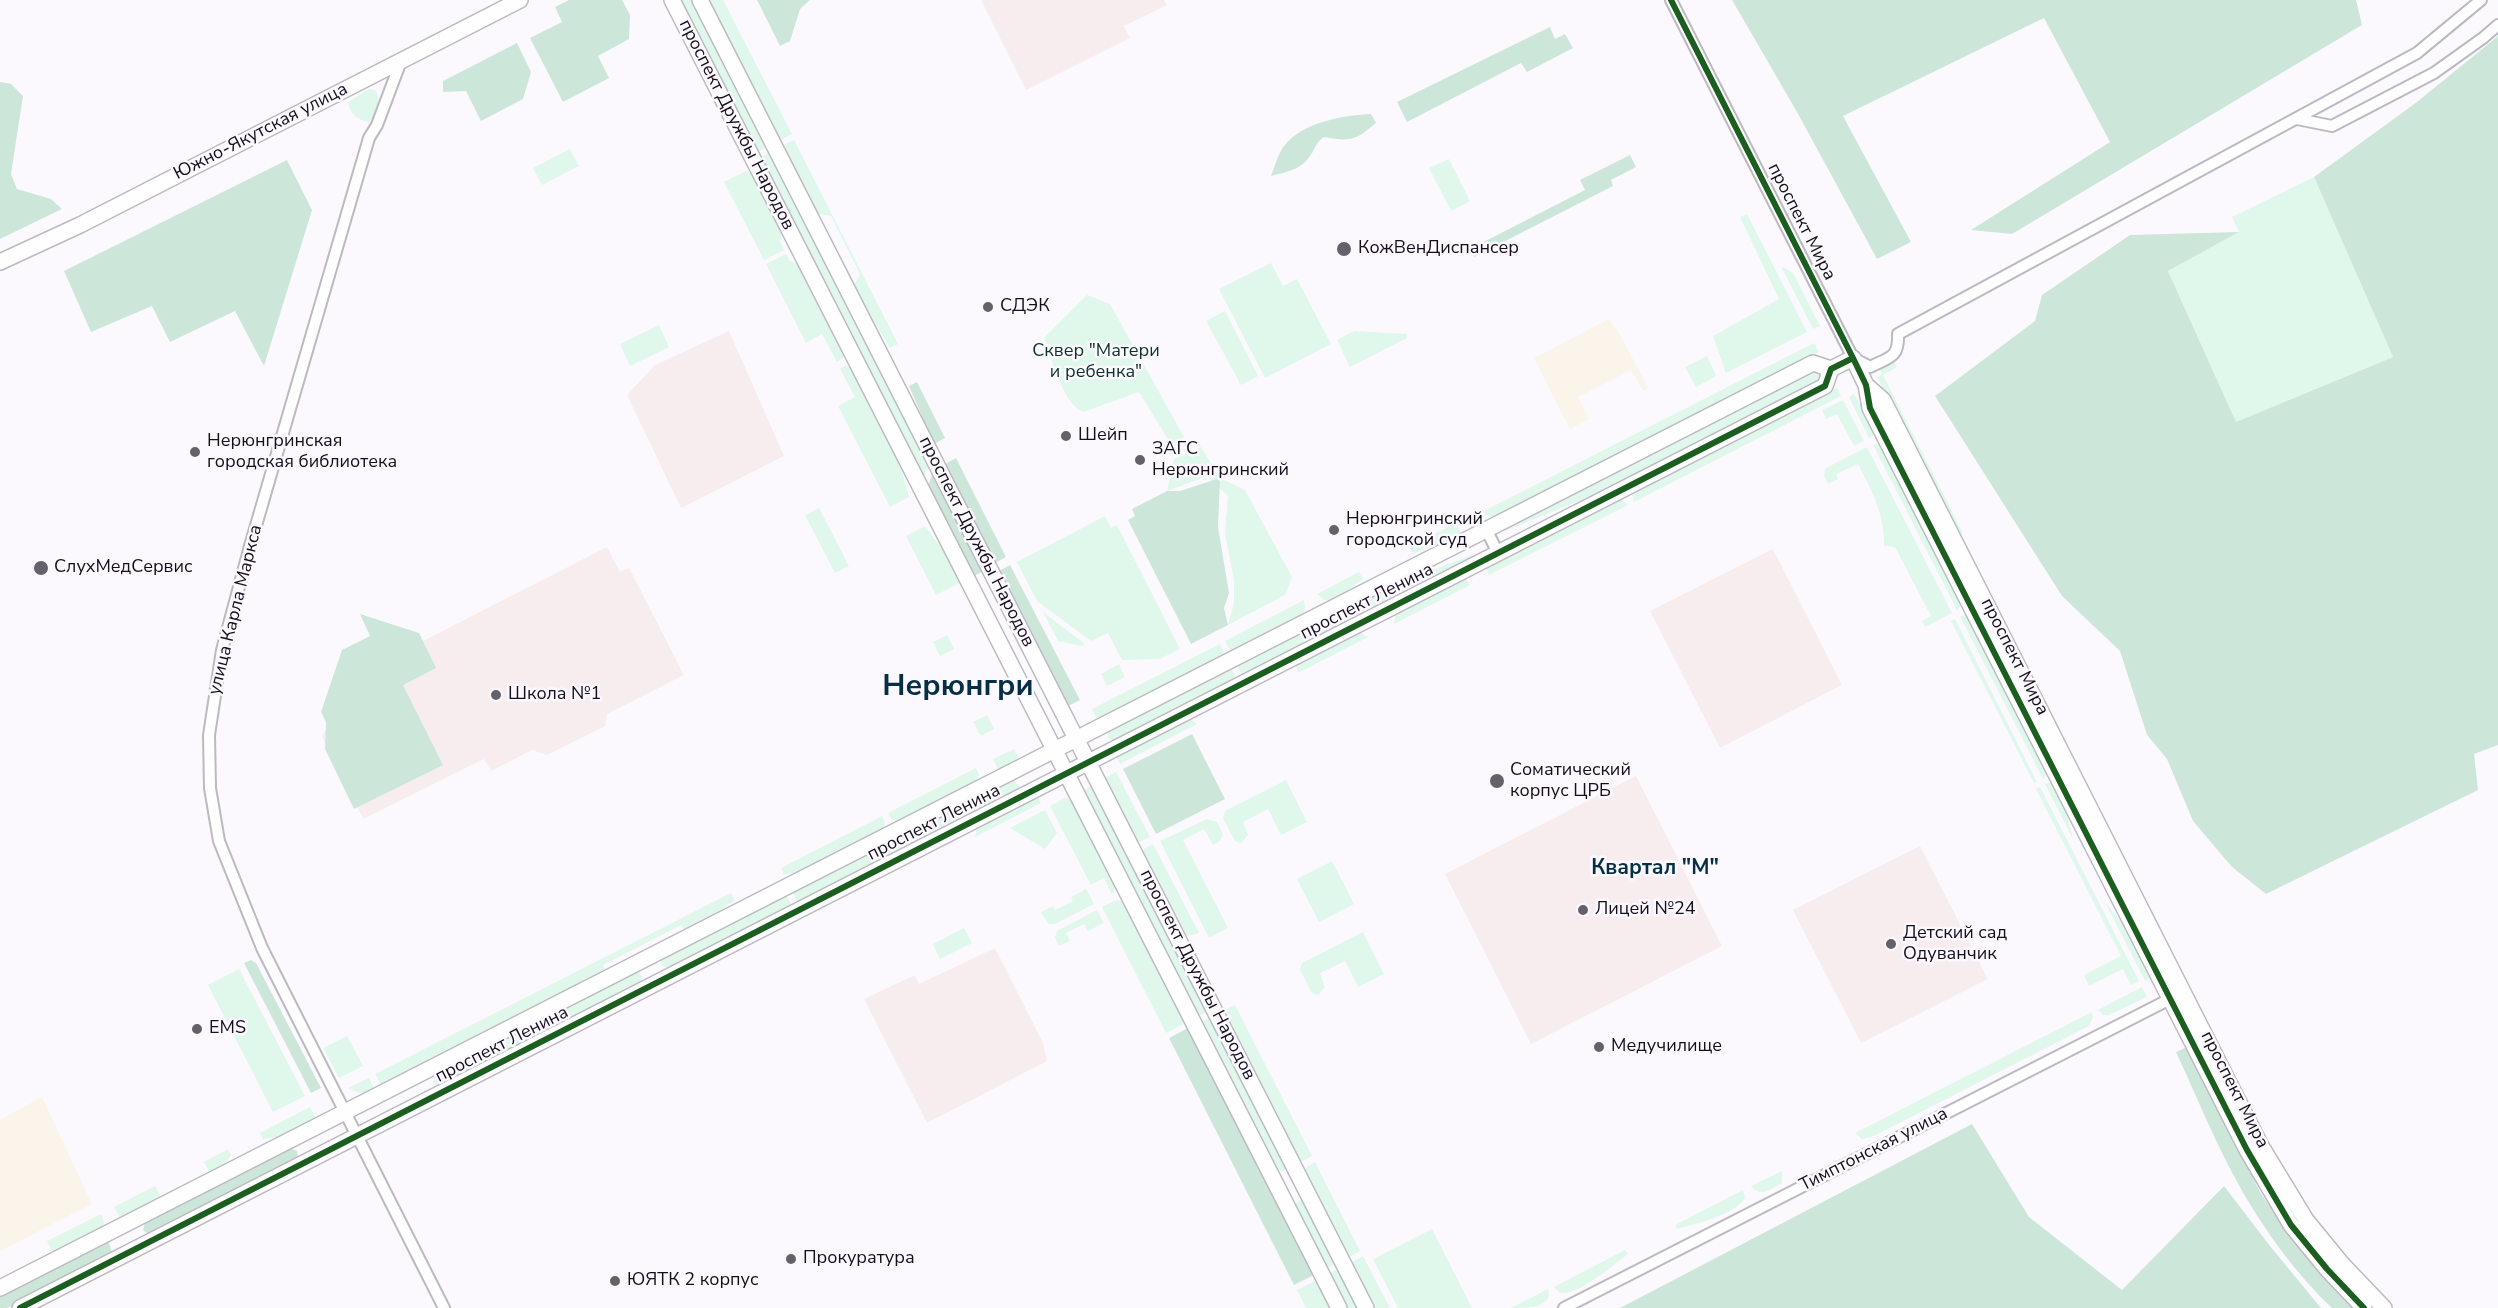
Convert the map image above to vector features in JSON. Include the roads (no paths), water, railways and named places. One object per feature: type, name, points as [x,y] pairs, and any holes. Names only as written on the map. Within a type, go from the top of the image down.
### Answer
[{"type":"street","name":"Южно-Якутская улица","points":[[0,262],[90,220],[520,0]]},
{"type":"street","name":"проспект Дружбы Народов","points":[[672,0],[1339,1308]]},
{"type":"street","name":"проспект Дружбы Народов","points":[[700,0],[1366,1308]]},
{"type":"street","name":"проспект Мира","points":[[1671,0],[1866,385],[1883,400],[2178,995],[2247,1150],[2291,1225],[2327,1269],[2364,1308]]},
{"type":"street","points":[[1853,358],[1870,367],[1895,355],[1898,347],[1898,334],[2417,53],[2481,0]]},
{"type":"street","points":[[2297,119],[2332,126],[2434,73],[2498,25]]},
{"type":"street","name":"улица Карла Маркса","points":[[401,61],[377,125],[369,138],[222,650],[214,690],[209,735],[210,788],[222,851],[262,948],[444,1308]]},
{"type":"street","name":"проспект Ленина","points":[[0,1288],[1814,363],[1831,369],[1853,358]]},
{"type":"street","name":"проспект Ленина","points":[[20,1308],[1826,386],[1831,369]]},
{"type":"street","points":[[1486,529],[1498,553]]},
{"type":"street","name":"проспект Мира","points":[[2178,995],[2261,1146],[2306,1220],[2342,1264],[2384,1308]]},
{"type":"street","name":"Тимптонская улица","points":[[1564,1308],[2178,995]]},
{"type":"place","name":"КожВенДиспансер","points":[[1344,249]]},
{"type":"place","name":"СДЭК","points":[[988,307]]},
{"type":"place","name":"Шейп","points":[[1066,436]]},
{"type":"place","name":"Нерюнгринская городская библиотека","points":[[195,452]]},
{"type":"place","name":"ЗАГС Нерюнгринский","points":[[1140,460]]},
{"type":"place","name":"Нерюнгринский городской суд","points":[[1334,530]]},
{"type":"place","name":"СлухМедСервис","points":[[41,568]]},
{"type":"place","name":"Школа №1","points":[[496,695]]},
{"type":"place","name":"Соматический корпус ЦРБ","points":[[1497,781]]},
{"type":"place","name":"Лицей №24","points":[[1583,910]]},
{"type":"place","name":"Детский сад Одуванчик","points":[[1891,944]]},
{"type":"place","name":"EMS","points":[[197,1029]]},
{"type":"place","name":"Медучилище","points":[[1599,1047]]},
{"type":"place","name":"Прокуратура","points":[[791,1259]]},
{"type":"place","name":"ЮЯТК 2 корпус","points":[[615,1281]]},
{"type":"district","name":"Нерюнгри","points":[[958,688]]},
{"type":"district","name":"Квартал \"М\"","points":[[1655,869]]},
{"type":"park label","name":"Сквер \"Матери и ребенка\"","points":[[1096,362]]}]
